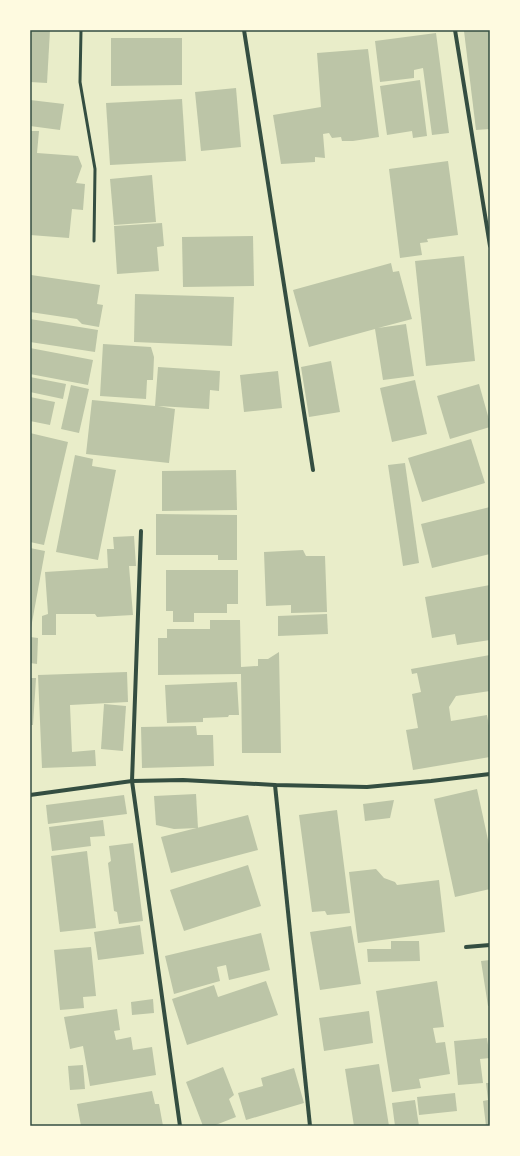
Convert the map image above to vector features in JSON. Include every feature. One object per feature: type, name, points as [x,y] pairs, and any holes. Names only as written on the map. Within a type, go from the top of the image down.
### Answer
[{"type":"street","points":[[244,30],[313,470]]},
{"type":"street","points":[[455,30],[490,246]]},
{"type":"street","points":[[141,531],[132,781],[180,1126]]},
{"type":"street","points":[[30,795],[132,781],[183,780],[275,785],[367,787],[490,774]]},
{"type":"street","points":[[275,785],[310,1126]]},
{"type":"street","points":[[466,947],[490,945]]},
{"type":"lane","points":[[81,30],[80,82],[95,169],[94,241]]},
{"type":"building","points":[[30,30],[50,30],[47,83],[30,82]]},
{"type":"building","points":[[490,30],[490,129],[476,130],[464,31]]},
{"type":"building","points":[[436,33],[449,133],[432,135],[423,68],[414,70],[414,78],[380,82],[375,41]]},
{"type":"building","points":[[111,38],[182,38],[182,85],[111,86]]},
{"type":"building","points":[[368,49],[379,137],[342,141],[341,137],[332,138],[329,133],[323,134],[325,158],[315,157],[315,162],[281,164],[273,115],[321,107],[317,53]]},
{"type":"building","points":[[420,80],[427,136],[413,138],[412,131],[387,135],[380,86]]},
{"type":"building","points":[[236,88],[241,147],[201,151],[195,92]]},
{"type":"building","points":[[182,99],[186,161],[110,165],[106,103]]},
{"type":"building","points":[[30,100],[64,104],[60,130],[30,126]]},
{"type":"building","points":[[30,131],[39,131],[37,153],[78,156],[82,166],[76,183],[85,184],[83,210],[72,209],[69,238],[30,235]]},
{"type":"building","points":[[448,161],[458,235],[427,239],[428,242],[420,243],[422,255],[400,258],[389,169]]},
{"type":"building","points":[[152,175],[156,222],[114,225],[110,179]]},
{"type":"building","points":[[162,223],[164,246],[157,247],[159,271],[117,274],[114,226]]},
{"type":"building","points":[[253,236],[254,286],[183,287],[182,237]]},
{"type":"building","points":[[464,256],[475,361],[426,366],[415,261]]},
{"type":"building","points":[[391,263],[393,272],[399,271],[412,319],[378,328],[406,324],[414,376],[383,380],[375,329],[309,347],[293,290]]},
{"type":"building","points":[[31,275],[100,285],[97,304],[103,305],[99,327],[82,324],[77,319],[30,312]]},
{"type":"building","points":[[135,294],[234,297],[232,346],[134,342]]},
{"type":"building","points":[[30,319],[98,330],[95,352],[30,342]]},
{"type":"building","points":[[103,344],[151,347],[154,357],[153,380],[147,380],[146,399],[100,396]]},
{"type":"building","points":[[30,348],[93,360],[88,385],[30,374]]},
{"type":"building","points":[[331,361],[340,412],[309,417],[301,367]]},
{"type":"building","points":[[158,367],[220,371],[219,391],[210,390],[209,409],[158,406],[175,409],[169,463],[86,454],[92,400],[155,406]]},
{"type":"building","points":[[278,371],[282,408],[244,412],[240,375]]},
{"type":"building","points":[[30,377],[66,384],[63,399],[30,392]]},
{"type":"building","points":[[415,380],[427,434],[392,442],[380,388]]},
{"type":"building","points":[[479,384],[490,427],[450,439],[437,396]]},
{"type":"building","points":[[71,385],[89,389],[79,433],[61,429]]},
{"type":"building","points":[[30,397],[55,402],[50,425],[30,421]]},
{"type":"building","points":[[30,433],[68,442],[44,545],[30,542]]},
{"type":"building","points":[[471,439],[485,483],[422,502],[408,458]]},
{"type":"building","points":[[75,455],[93,459],[92,466],[116,470],[98,560],[56,552]]},
{"type":"building","points":[[405,463],[419,563],[403,566],[388,465]]},
{"type":"building","points":[[236,470],[237,510],[162,511],[162,471]]},
{"type":"building","points":[[490,507],[490,554],[432,568],[421,524]]},
{"type":"building","points":[[156,514],[237,515],[237,560],[218,560],[218,555],[156,555]]},
{"type":"building","points":[[134,536],[136,566],[129,566],[133,615],[97,617],[95,614],[56,614],[56,635],[42,635],[42,616],[48,614],[45,572],[108,568],[107,549],[114,549],[113,537]]},
{"type":"building","points":[[30,548],[45,551],[31,628],[30,628]]},
{"type":"building","points":[[303,550],[306,556],[325,556],[327,612],[291,613],[291,605],[266,606],[264,552]]},
{"type":"building","points":[[166,570],[238,570],[238,604],[227,604],[227,613],[194,613],[194,622],[173,622],[173,611],[166,611]]},
{"type":"building","points":[[490,585],[490,640],[457,645],[455,634],[432,638],[425,597]]},
{"type":"building","points":[[327,614],[328,634],[278,636],[278,616]]},
{"type":"building","points":[[210,620],[240,620],[241,667],[258,666],[258,659],[268,659],[279,652],[281,753],[242,753],[241,674],[158,675],[158,638],[167,638],[167,629],[210,629]]},
{"type":"building","points":[[30,637],[38,638],[37,664],[30,663]]},
{"type":"building","points":[[490,655],[490,691],[456,696],[449,707],[451,721],[487,715],[490,731],[490,757],[413,770],[406,730],[418,728],[412,694],[421,692],[417,673],[412,674],[411,669]]},
{"type":"building","points":[[127,672],[128,702],[70,705],[72,752],[95,750],[96,766],[42,768],[38,675]]},
{"type":"building","points":[[30,678],[36,678],[33,725],[30,725]]},
{"type":"building","points":[[237,682],[239,715],[203,718],[203,722],[167,723],[165,685]]},
{"type":"building","points":[[104,704],[126,706],[123,751],[101,749]]},
{"type":"building","points":[[196,726],[197,735],[213,735],[214,766],[142,768],[141,727]]},
{"type":"building","points":[[477,789],[490,849],[490,889],[455,897],[434,799]]},
{"type":"building","points":[[196,794],[198,828],[174,829],[156,825],[154,796]]},
{"type":"building","points":[[124,795],[127,814],[48,824],[46,805]]},
{"type":"building","points":[[394,800],[390,818],[365,821],[363,804]]},
{"type":"building","points":[[337,810],[350,913],[327,915],[325,911],[312,912],[299,815]]},
{"type":"building","points":[[248,815],[258,850],[171,873],[161,837]]},
{"type":"building","points":[[103,820],[105,836],[90,837],[91,846],[52,851],[49,827]]},
{"type":"building","points":[[133,843],[143,921],[119,924],[117,912],[114,911],[108,863],[111,861],[109,846]]},
{"type":"building","points":[[87,851],[96,928],[60,932],[51,856]]},
{"type":"building","points":[[248,865],[261,906],[184,931],[170,890]]},
{"type":"building","points":[[376,869],[384,878],[395,882],[397,885],[439,880],[445,932],[358,943],[349,872]]},
{"type":"building","points":[[140,925],[144,954],[98,960],[94,932]]},
{"type":"building","points":[[351,926],[361,984],[320,990],[310,932]]},
{"type":"building","points":[[261,933],[270,970],[229,980],[226,965],[217,967],[220,981],[174,994],[165,956]]},
{"type":"building","points":[[391,941],[419,941],[420,961],[368,962],[367,949],[391,949]]},
{"type":"building","points":[[91,947],[96,996],[83,997],[84,1008],[60,1010],[54,950]]},
{"type":"building","points":[[490,960],[490,1006],[488,1006],[481,961]]},
{"type":"building","points":[[266,981],[278,1015],[187,1045],[172,999],[214,985],[218,997]]},
{"type":"building","points":[[437,981],[444,1027],[433,1028],[436,1043],[445,1042],[450,1074],[419,1079],[421,1088],[392,1092],[376,991]]},
{"type":"building","points":[[153,999],[154,1013],[132,1015],[131,1002]]},
{"type":"building","points":[[117,1009],[120,1030],[114,1031],[116,1040],[131,1037],[133,1050],[152,1047],[156,1075],[90,1086],[83,1046],[70,1049],[64,1017]]},
{"type":"building","points":[[369,1011],[373,1043],[324,1051],[319,1018]]},
{"type":"building","points":[[487,1038],[490,1058],[480,1059],[483,1083],[458,1085],[454,1041]]},
{"type":"building","points":[[379,1064],[389,1126],[354,1126],[345,1069]]},
{"type":"building","points":[[83,1065],[85,1089],[70,1090],[68,1066]]},
{"type":"building","points":[[223,1067],[234,1095],[229,1099],[236,1117],[213,1126],[203,1126],[186,1082]]},
{"type":"building","points":[[294,1068],[304,1103],[246,1120],[238,1093],[263,1086],[261,1078]]},
{"type":"building","points":[[486,1083],[490,1083],[490,1126],[486,1126],[483,1101],[488,1100]]},
{"type":"building","points":[[152,1091],[155,1104],[159,1104],[163,1126],[81,1126],[77,1104]]},
{"type":"building","points":[[455,1093],[457,1111],[419,1115],[417,1097]]},
{"type":"building","points":[[415,1100],[419,1126],[395,1126],[392,1103]]}]
